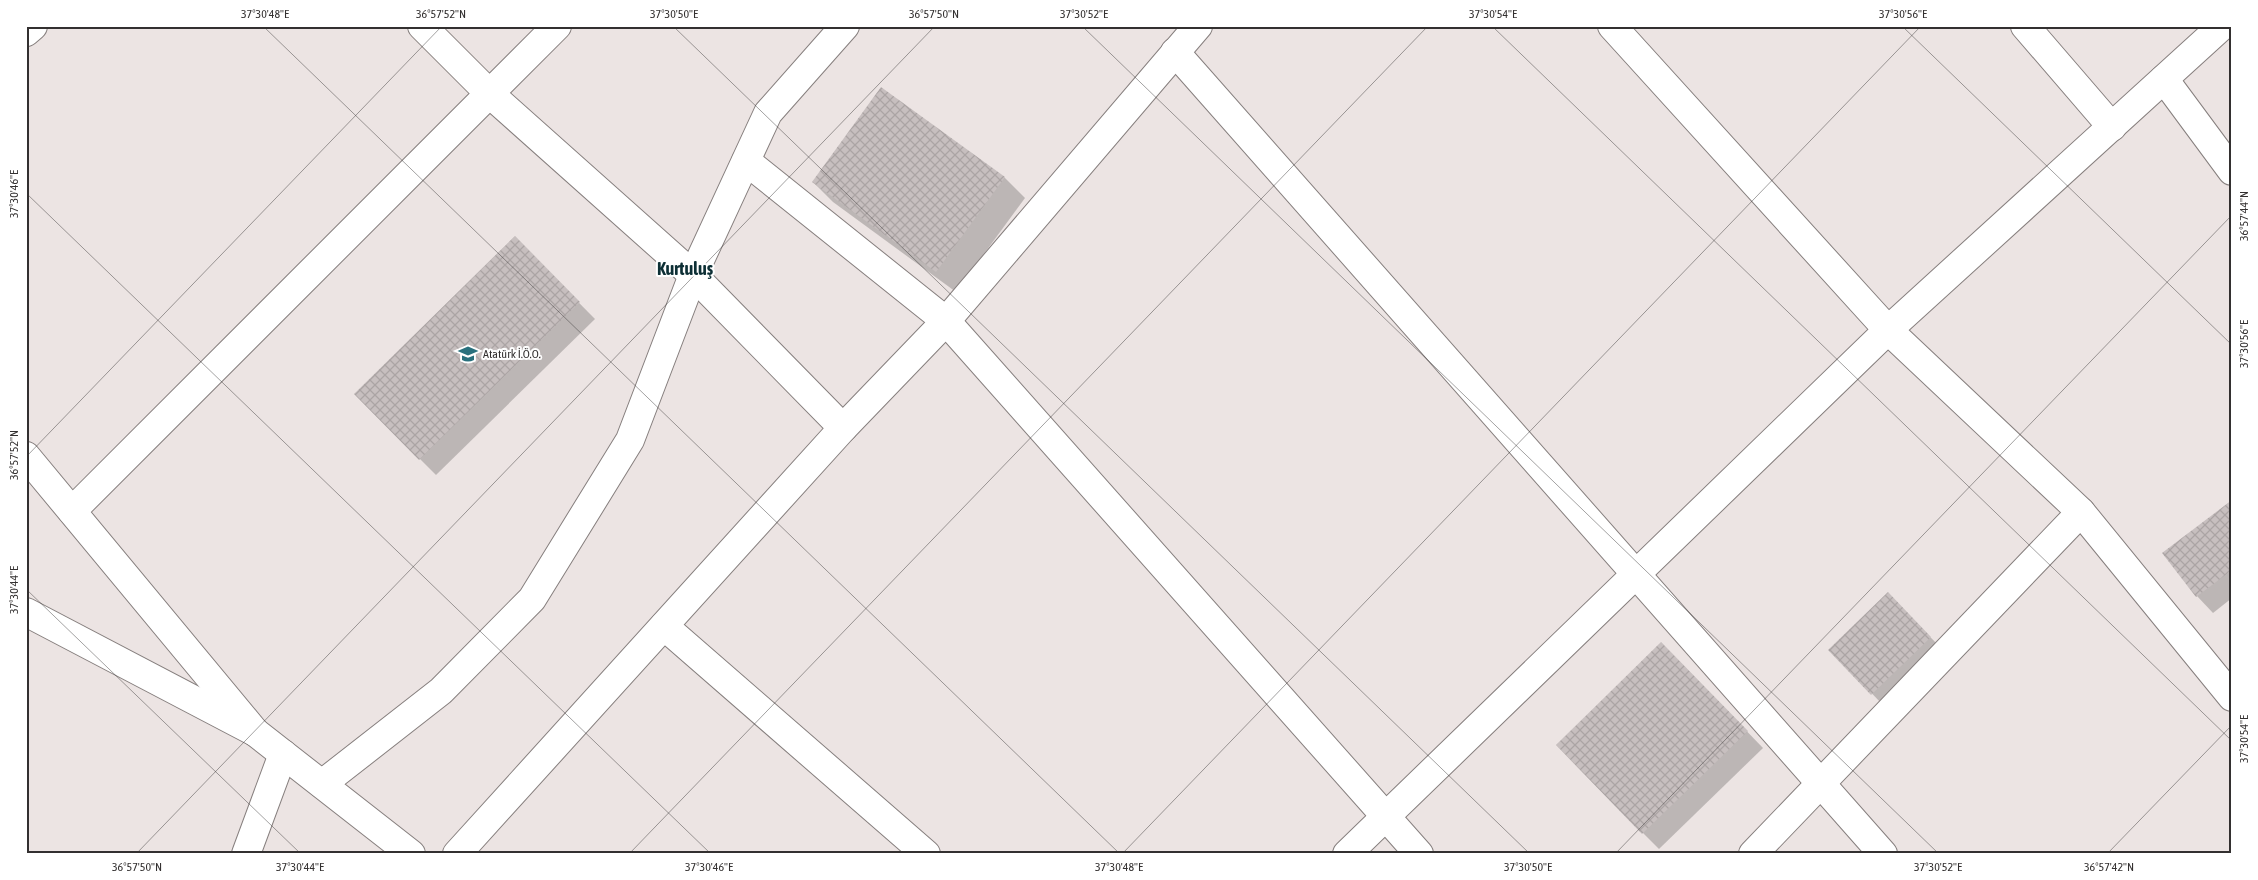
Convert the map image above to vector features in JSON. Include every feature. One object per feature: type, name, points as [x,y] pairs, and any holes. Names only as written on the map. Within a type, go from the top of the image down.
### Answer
[{"type":"street","points":[[26,32],[33,26]]},
{"type":"street","points":[[422,26],[490,94],[693,275],[843,428]]},
{"type":"street","points":[[72,511],[557,26]]},
{"type":"street","points":[[322,784],[441,690],[532,600],[630,440],[693,275],[768,112],[845,26]]},
{"type":"street","points":[[457,854],[843,428],[946,321],[1198,26]]},
{"type":"street","points":[[1612,26],[1888,330],[2081,512],[2232,697]]},
{"type":"street","points":[[2025,26],[2112,127]]},
{"type":"street","points":[[1347,854],[1888,330],[2222,26]]},
{"type":"street","points":[[1175,52],[1883,854]]},
{"type":"street","points":[[2164,79],[2232,171]]},
{"type":"street","points":[[746,161],[946,321],[1419,854]]},
{"type":"street","points":[[26,456],[255,732]]},
{"type":"street","points":[[1753,854],[2081,512]]},
{"type":"street","points":[[26,612],[255,732],[411,854]]},
{"type":"street","points":[[664,626],[926,854]]},
{"type":"street","points":[[246,854],[283,754]]},
{"type":"building","points":[[881,87],[1005,177],[936,272],[812,182]]},
{"type":"building","points":[[515,236],[580,302],[419,460],[354,394]]},
{"type":"building","points":[[2232,500],[2232,570],[2196,597],[2162,553]]},
{"type":"building","points":[[1888,592],[1931,637],[1871,695],[1828,650]]},
{"type":"building","points":[[1661,642],[1748,731],[1642,834],[1556,745]]},
{"type":"place","name":"Atatürk İ.Ö.O.","points":[[468,354]]},
{"type":"district","name":"Kurtuluş","points":[[685,269]]}]
